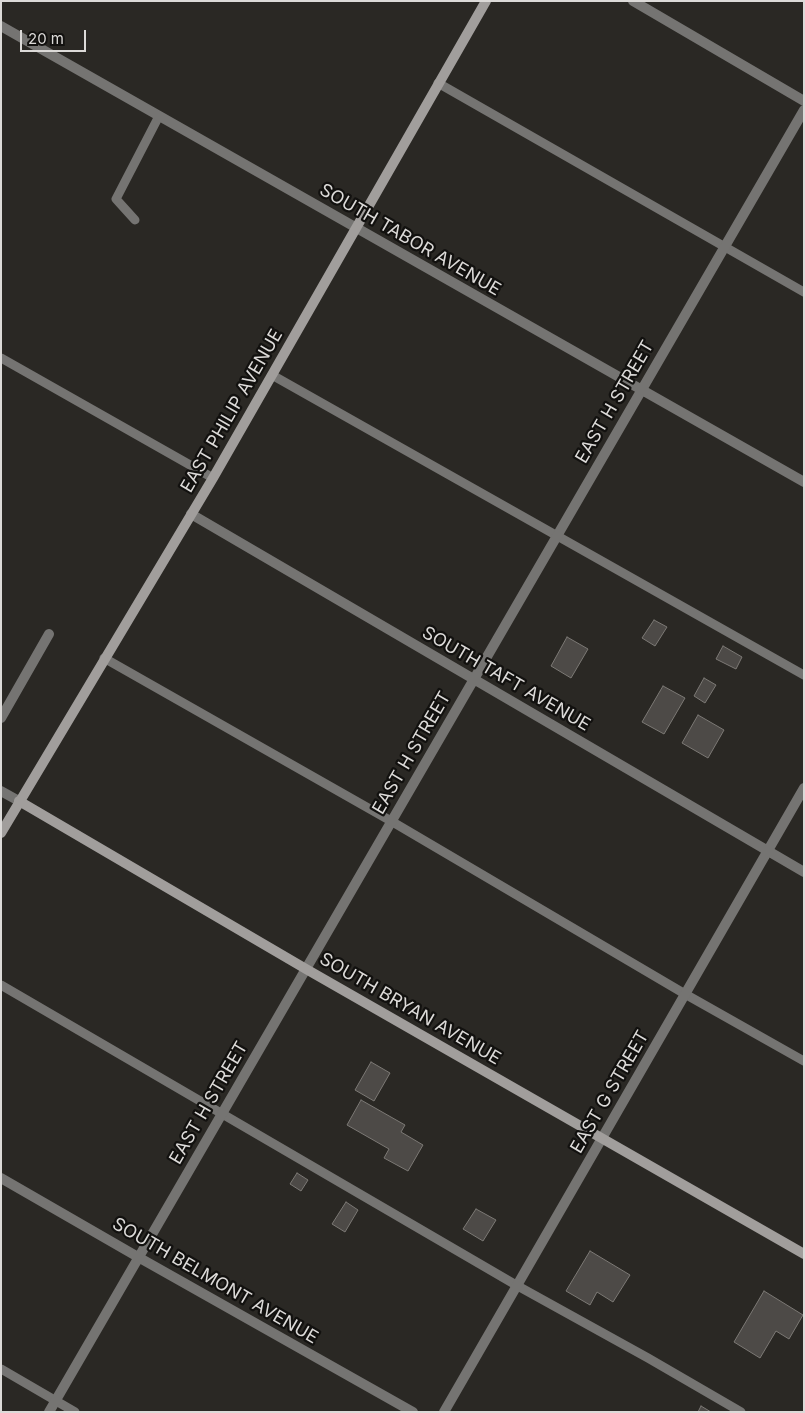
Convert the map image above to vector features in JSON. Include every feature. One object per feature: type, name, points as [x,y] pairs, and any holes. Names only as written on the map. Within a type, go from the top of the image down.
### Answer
[{"type":"main road","name":"EAST PHILIP AVENUE","points":[[1,833],[213,478],[486,1]]},
{"type":"main road","name":"SOUTH BRYAN AVENUE","points":[[19,801],[804,1254]]},
{"type":"street","points":[[633,1],[804,101]]},
{"type":"street","name":"SOUTH TABOR AVENUE","points":[[1,26],[804,482]]},
{"type":"street","name":"EAST H STREET","points":[[49,1412],[804,110]]},
{"type":"street","name":"SOUTH TAFT AVENUE","points":[[191,514],[804,872]]},
{"type":"street","points":[[1,718],[49,634]]},
{"type":"street","name":"EAST G STREET","points":[[444,1412],[804,788]]},
{"type":"street","name":"SOUTH BRYAN AVENUE","points":[[1,791],[19,801]]},
{"type":"street","name":"SOUTH BELMONT AVENUE","points":[[1,1178],[413,1412]]},
{"type":"lane","points":[[438,83],[804,292]]},
{"type":"lane","points":[[135,220],[116,199],[159,116]]},
{"type":"lane","points":[[1,358],[213,478]]},
{"type":"lane","points":[[272,375],[804,675]]},
{"type":"lane","points":[[104,658],[804,1061]]},
{"type":"lane","points":[[1,985],[516,1285],[741,1412]]},
{"type":"lane","points":[[1,1369],[75,1412]]},
{"type":"building","points":[[654,620],[667,627],[655,646],[642,638]]},
{"type":"building","points":[[567,637],[588,649],[571,678],[551,666]]},
{"type":"building","points":[[723,646],[742,657],[736,669],[716,659]]},
{"type":"building","points":[[704,678],[716,685],[705,703],[694,696]]},
{"type":"building","points":[[663,686],[685,698],[664,734],[642,722]]},
{"type":"building","points":[[698,715],[724,730],[708,758],[682,743]]},
{"type":"building","points":[[371,1062],[390,1073],[374,1101],[355,1090]]},
{"type":"building","points":[[361,1100],[405,1125],[401,1132],[423,1145],[408,1171],[384,1158],[389,1149],[347,1125]]},
{"type":"building","points":[[297,1173],[308,1180],[301,1191],[290,1184]]},
{"type":"building","points":[[346,1202],[358,1210],[345,1232],[332,1224]]},
{"type":"building","points":[[476,1209],[496,1220],[483,1241],[463,1229]]},
{"type":"building","points":[[590,1251],[630,1275],[613,1302],[597,1292],[590,1305],[566,1291]]},
{"type":"building","points":[[764,1291],[803,1315],[789,1339],[776,1331],[760,1358],[734,1342]]},
{"type":"building","points":[[701,1406],[711,1412],[698,1412]]}]
